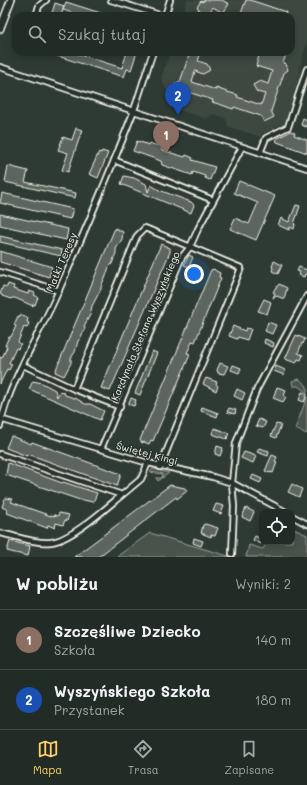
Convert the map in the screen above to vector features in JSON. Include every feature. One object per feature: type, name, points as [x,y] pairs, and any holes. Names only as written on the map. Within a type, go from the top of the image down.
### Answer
[{"type":"street","points":[[0,29],[11,0]]},
{"type":"street","points":[[37,12],[39,6],[46,0]]},
{"type":"street","points":[[111,0],[151,12]]},
{"type":"street","points":[[166,12],[170,0]]},
{"type":"street","name":"Matki Teresy","points":[[0,426],[3,411],[23,365],[59,291],[114,160],[133,112],[152,56]]},
{"type":"street","points":[[0,67],[307,168]]},
{"type":"street","points":[[260,153],[266,138],[288,127],[307,69]]},
{"type":"street","name":"Kardynała Stefana Wyszyńskiego","points":[[101,449],[182,257],[190,247],[198,229],[242,147]]},
{"type":"street","points":[[114,160],[214,200]]},
{"type":"street","points":[[74,389],[137,236],[145,228],[241,268],[160,467]]},
{"type":"street","points":[[0,272],[59,291]]},
{"type":"street","points":[[232,554],[234,506],[232,483],[236,443],[257,389],[307,296]]},
{"type":"street","points":[[23,365],[74,389],[120,407]]},
{"type":"street","name":"Świętej Kingi","points":[[1,419],[160,467],[213,477],[232,483],[280,509]]},
{"type":"street","points":[[0,454],[122,495]]},
{"type":"street","points":[[0,533],[45,542],[61,540],[71,535],[141,479],[148,463]]},
{"type":"street","points":[[295,518],[307,524]]},
{"type":"shaded area","points":[[187,0],[307,0],[307,43],[299,69],[300,73],[285,123],[262,134],[261,137],[227,126],[228,123],[225,118],[214,114],[207,119],[173,108],[174,105],[161,78],[169,56],[295,56],[295,12],[183,12]]},
{"type":"shaded area","points":[[299,379],[307,386],[307,393],[298,386],[293,386],[292,381]]},
{"type":"shaded area","points":[[307,397],[307,434],[295,429]]},
{"type":"shaded area","points":[[153,469],[169,473],[158,481],[156,478],[162,478],[163,474],[150,472]]},
{"type":"shaded area","points":[[295,529],[307,535],[307,557],[246,557],[249,545],[263,549],[265,545],[295,545]]},
{"type":"shaded area","points":[[150,533],[228,556],[228,557],[116,557]]},
{"type":"building","points":[[204,0],[222,0],[229,4],[224,12],[213,7],[210,12],[197,12],[199,9],[197,7],[201,1],[203,2]]},
{"type":"building","points":[[246,0],[250,0],[286,12],[242,12]]},
{"type":"building","points":[[66,2],[98,12],[69,12],[63,10]]},
{"type":"building","points":[[55,3],[64,6],[62,12],[52,12]]},
{"type":"building","points":[[58,56],[84,56],[122,68],[126,56],[136,56],[131,70],[127,69],[124,77]]},
{"type":"building","points":[[189,56],[200,56],[198,61],[207,64],[210,70],[203,74],[195,71],[192,82],[238,95],[237,97],[261,105],[265,94],[257,92],[253,85],[260,81],[268,84],[272,71],[256,66],[259,56],[286,56],[283,63],[286,64],[288,70],[284,73],[271,111],[274,117],[264,122],[261,116],[234,107],[233,109],[212,102],[213,100],[185,91],[180,94],[175,84],[180,82]]},
{"type":"building","points":[[303,118],[307,120],[307,127],[301,125]]},
{"type":"building","points":[[76,128],[82,130],[68,172],[62,170],[68,153],[58,150],[63,137],[72,140]]},
{"type":"building","points":[[291,131],[295,133],[294,135],[307,140],[307,153],[277,142],[276,139]]},
{"type":"building","points":[[137,141],[162,147],[161,150],[185,157],[186,155],[193,158],[192,160],[215,167],[210,180],[205,178],[205,176],[193,172],[192,175],[162,165],[161,161],[133,151]]},
{"type":"building","points":[[102,151],[108,153],[98,178],[89,174],[99,152],[101,153]]},
{"type":"building","points":[[8,166],[28,171],[25,182],[76,193],[75,198],[5,182]]},
{"type":"building","points":[[124,176],[134,178],[146,184],[148,192],[151,185],[159,190],[191,202],[194,205],[191,213],[121,184]]},
{"type":"building","points":[[239,181],[275,196],[256,240],[230,229],[235,218],[249,224],[258,203],[234,193]]},
{"type":"building","points":[[2,193],[73,209],[70,219],[0,203]]},
{"type":"building","points":[[296,205],[300,206],[294,224],[294,229],[290,227],[289,230],[278,225],[281,218],[289,222]]},
{"type":"building","points":[[0,214],[68,229],[66,240],[0,225]]},
{"type":"building","points":[[115,228],[123,232],[122,239],[116,249],[112,264],[109,267],[101,289],[92,306],[90,315],[84,326],[85,328],[71,358],[71,363],[64,376],[55,372]]},
{"type":"building","points":[[0,236],[62,250],[61,256],[0,242]]},
{"type":"building","points":[[161,244],[170,248],[170,252],[110,391],[101,388]]},
{"type":"building","points":[[0,251],[52,267],[49,277],[0,262]]},
{"type":"building","points":[[189,255],[193,257],[189,267],[184,265]]},
{"type":"building","points":[[274,261],[282,265],[278,274],[272,271]]},
{"type":"building","points":[[299,267],[307,270],[307,275],[305,274],[304,277],[299,275],[300,272],[297,271]]},
{"type":"building","points":[[214,269],[220,273],[219,277],[221,278],[195,342],[192,341],[187,353],[190,354],[189,357],[153,441],[151,440],[149,444],[144,442],[142,443],[140,440],[211,270]]},
{"type":"building","points":[[8,284],[14,286],[13,289],[28,294],[29,291],[35,293],[34,295],[38,297],[35,305],[33,304],[33,306],[15,298],[11,299],[2,296],[0,294],[3,286],[7,287]]},
{"type":"building","points":[[279,284],[287,288],[284,299],[277,296],[273,298],[275,293],[273,292]]},
{"type":"building","points":[[264,299],[271,302],[267,314],[258,311]]},
{"type":"building","points":[[20,315],[28,318],[27,322],[29,323],[27,328],[24,327],[18,342],[21,344],[18,349],[16,348],[9,363],[12,364],[9,370],[7,369],[0,384],[0,357],[2,358],[7,346],[5,346],[7,341],[9,337],[11,337],[16,326],[14,325],[18,316],[19,317]]},
{"type":"building","points":[[268,322],[276,325],[272,334],[265,331]]},
{"type":"building","points":[[233,326],[245,331],[246,328],[251,329],[247,340],[229,336]]},
{"type":"building","points":[[296,335],[305,339],[298,353],[303,355],[301,360],[298,359],[296,363],[285,359]]},
{"type":"building","points":[[265,339],[274,343],[273,347],[264,343]]},
{"type":"building","points":[[152,351],[157,353],[140,395],[135,393]]},
{"type":"building","points":[[220,363],[228,366],[224,374],[218,373],[217,370]]},
{"type":"building","points":[[233,365],[241,368],[239,373],[231,370]]},
{"type":"building","points":[[276,366],[285,370],[284,375],[274,371]]},
{"type":"building","points":[[206,378],[217,382],[216,384],[218,386],[216,391],[203,384]]},
{"type":"building","points":[[33,381],[42,383],[55,390],[57,397],[60,391],[65,395],[104,411],[100,420],[29,389]]},
{"type":"building","points":[[277,387],[286,390],[284,396],[286,397],[283,402],[273,398]]},
{"type":"building","points":[[237,389],[245,393],[242,400],[234,396]]},
{"type":"building","points":[[302,392],[307,394],[304,402],[299,400]]},
{"type":"building","points":[[131,398],[136,400],[134,406],[128,404]]},
{"type":"building","points":[[202,407],[218,413],[217,417],[201,411]]},
{"type":"building","points":[[229,408],[236,410],[235,414],[227,412]]},
{"type":"building","points":[[259,419],[266,422],[263,428],[256,426]]},
{"type":"building","points":[[276,424],[281,425],[276,438],[271,436]]},
{"type":"building","points":[[214,428],[229,433],[227,439],[212,434]]},
{"type":"building","points":[[11,436],[121,474],[117,486],[28,454],[27,456],[6,448]]},
{"type":"building","points":[[217,446],[223,448],[220,456],[215,454]]},
{"type":"building","points":[[259,448],[269,451],[268,456],[257,452]]},
{"type":"building","points":[[244,452],[256,456],[253,463],[241,458]]},
{"type":"building","points":[[272,455],[277,457],[275,461],[277,462],[273,473],[270,473],[265,471]]},
{"type":"building","points":[[8,463],[62,483],[63,482],[97,493],[93,502],[83,501],[6,475]]},
{"type":"building","points":[[253,475],[262,479],[260,483],[251,479]]},
{"type":"building","points":[[292,484],[302,489],[299,497],[288,492]]},
{"type":"building","points":[[170,485],[185,488],[187,491],[177,499],[176,497],[98,557],[74,557]]},
{"type":"building","points":[[5,498],[13,499],[11,502],[51,516],[58,516],[59,513],[69,515],[67,521],[65,520],[63,525],[56,523],[55,528],[48,525],[47,528],[7,513],[8,510],[2,507]]},
{"type":"building","points":[[216,504],[224,506],[221,514],[213,511]]},
{"type":"building","points":[[246,508],[254,512],[250,521],[242,517]]},
{"type":"building","points":[[205,524],[218,528],[215,536],[211,535],[211,537],[201,533],[203,525]]},
{"type":"building","points":[[255,536],[259,538],[259,543],[253,540]]},
{"type":"building","points":[[194,538],[203,541],[201,546],[193,543]]},
{"type":"building","points":[[10,541],[30,546],[28,556],[7,551]]},
{"type":"place","name":"Wyszyńskiego Szkoła","points":[[178,115]]},
{"type":"place","name":"Szczęśliwe Dziecko","points":[[166,154]]}]
